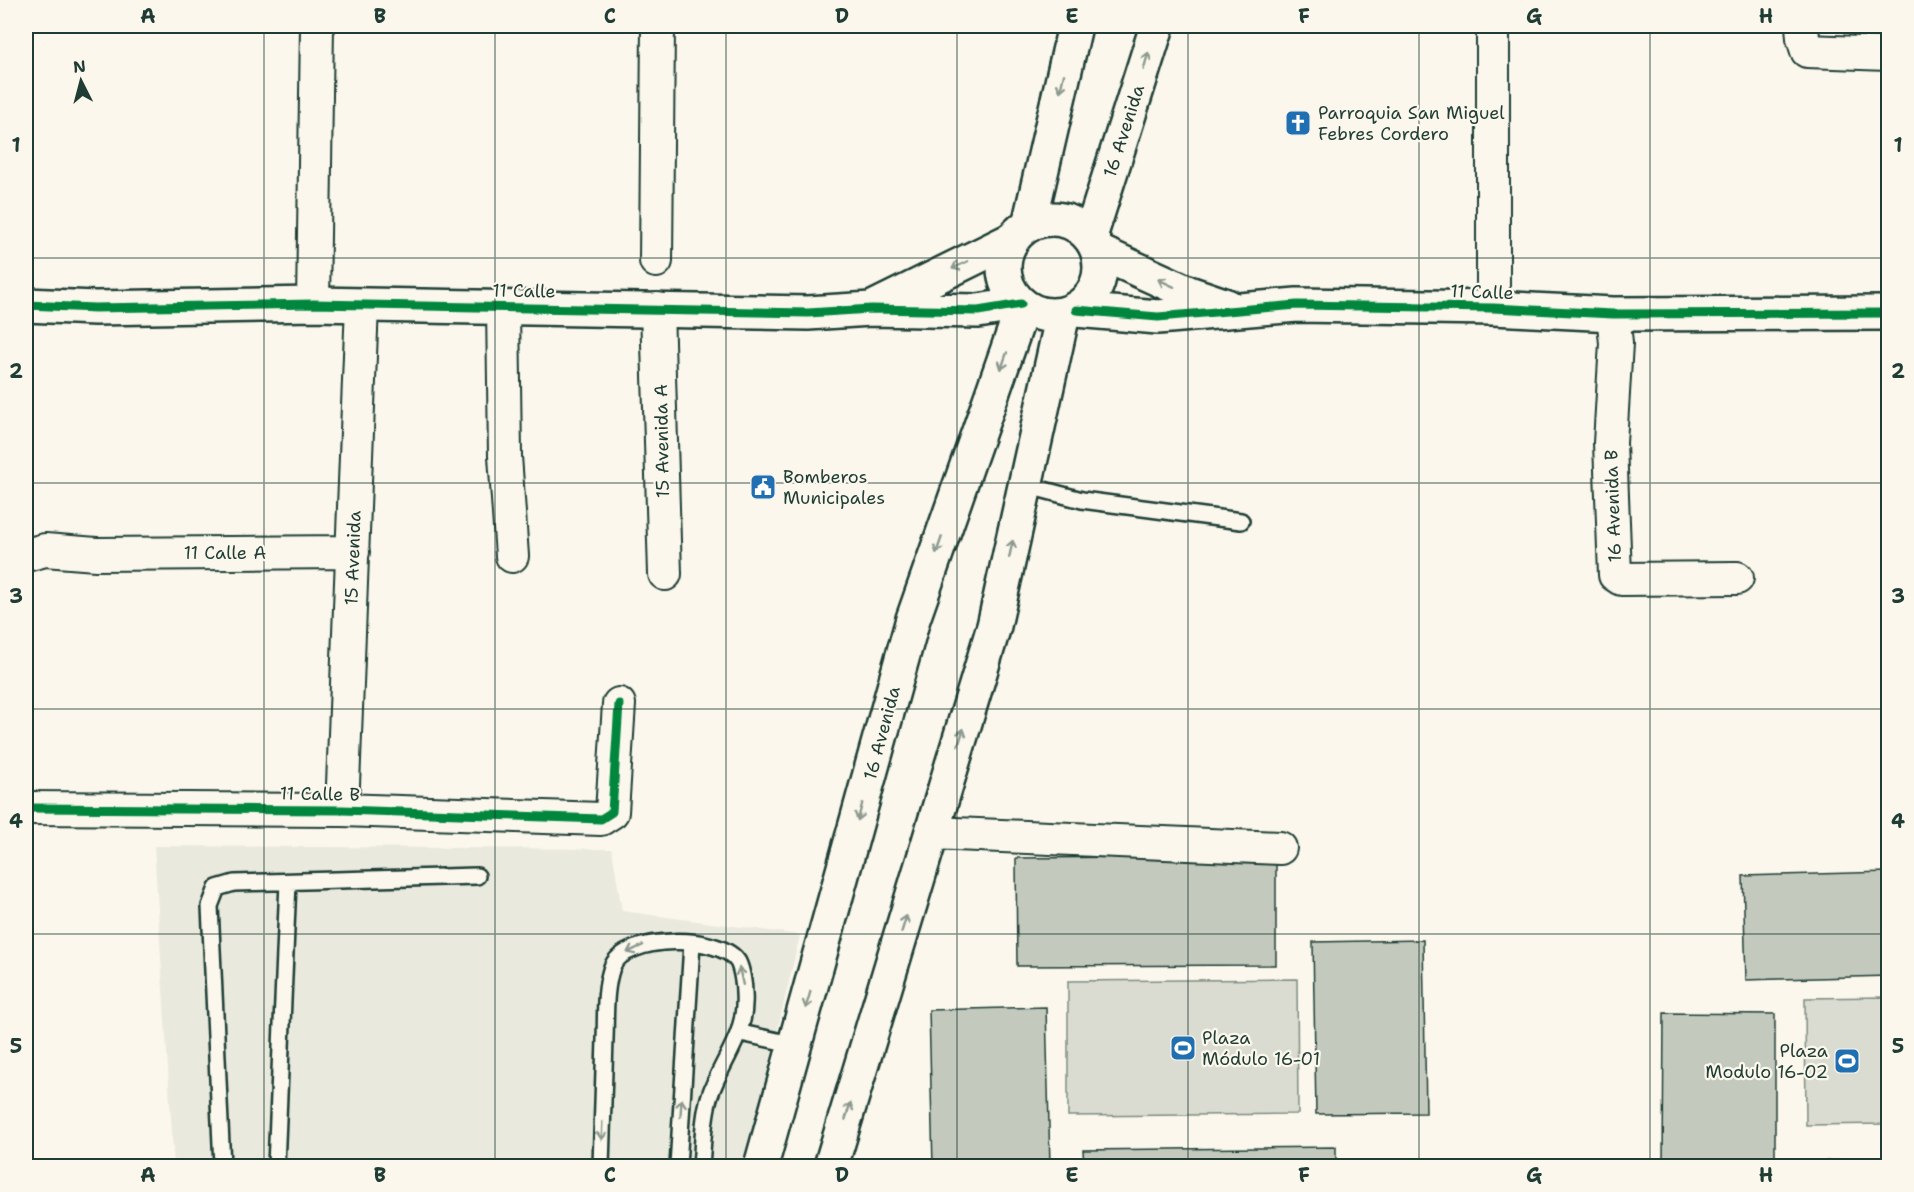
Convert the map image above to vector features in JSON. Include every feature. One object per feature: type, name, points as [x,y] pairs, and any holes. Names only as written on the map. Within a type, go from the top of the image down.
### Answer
[{"type":"main road","points":[[1021,232],[1050,219],[1062,220],[1073,223],[1094,244],[1101,269],[1098,285],[1088,299],[1069,312],[1049,315],[1022,305],[1010,290],[1004,273],[1005,255],[1021,232],[1075,26]]},
{"type":"main road","name":"16 Avenida","points":[[1094,244],[1157,26]]},
{"type":"main road","name":"11 Calle","points":[[871,309],[1021,232]]},
{"type":"main road","name":"11 Calle","points":[[1094,244],[1189,293],[1240,310]]},
{"type":"main road","name":"11 Calle","points":[[26,305],[95,308],[313,304],[808,313],[871,309],[978,311],[1022,305]]},
{"type":"main road","name":"16 Avenida","points":[[761,1167],[913,619],[1022,305]]},
{"type":"main road","name":"11 Calle","points":[[1069,312],[1158,317],[1297,305],[1493,308],[1613,314],[1888,313]]},
{"type":"main road","points":[[831,1167],[994,626],[1025,485],[1069,312]]},
{"type":"street","points":[[313,304],[317,26]]},
{"type":"street","points":[[656,261],[658,26]]},
{"type":"street","points":[[1493,26],[1493,308]]},
{"type":"street","points":[[1802,26],[1807,51],[1888,54]]},
{"type":"street","name":"15 Avenida","points":[[342,810],[362,305]]},
{"type":"street","points":[[503,307],[505,445],[512,556]]},
{"type":"street","name":"15 Avenida A","points":[[657,309],[665,574]]},
{"type":"street","name":"16 Avenida B","points":[[1613,314],[1616,343],[1610,443],[1615,575],[1621,579],[1737,578]]},
{"type":"street","name":"11 Calle A","points":[[26,555],[30,551],[45,550],[96,554],[353,552]]},
{"type":"street","name":"11 Calle B","points":[[26,808],[342,810],[601,819],[612,812],[619,704]]},
{"type":"street","points":[[932,833],[1280,848]]},
{"type":"lane","points":[[1025,485],[1082,500],[1241,520]]},
{"type":"lane","points":[[222,1167],[210,906],[217,888],[234,883],[477,876]]},
{"type":"lane","points":[[276,1167],[288,882]]},
{"type":"lane","points":[[601,1167],[607,995],[613,965],[632,948],[652,942],[721,948],[738,962],[744,991],[745,1013],[741,1033],[716,1079],[709,1098],[701,1167]]},
{"type":"lane","points":[[678,1167],[692,944]]},
{"type":"lane","points":[[741,1033],[796,1045]]},
{"type":"shaded area","points":[[154,846],[612,849],[622,911],[800,935],[745,1166],[174,1166]]},
{"type":"shaded area","name":"Plaza Módulo 16-01","points":[[1297,979],[1298,1114],[1068,1116],[1068,981]]},
{"type":"shaded area","name":"Plaza Modulo 16-02","points":[[1888,997],[1888,1124],[1806,1125],[1805,998]]},
{"type":"building","points":[[1276,856],[1276,965],[1017,966],[1016,858]]},
{"type":"building","points":[[1888,872],[1888,976],[1746,980],[1743,876]]},
{"type":"building","points":[[1423,940],[1426,1113],[1316,1114],[1313,942]]},
{"type":"building","points":[[1046,1007],[1050,1166],[933,1166],[929,1010]]},
{"type":"building","points":[[1664,1013],[1775,1014],[1775,1166],[1663,1166]]},
{"type":"building","points":[[1336,1147],[1336,1166],[1084,1166],[1083,1150]]},
{"type":"building","points":[[1888,1160],[1888,1166],[1804,1166],[1804,1161]]},
{"type":"cycle path","points":[[26,305],[95,308],[313,304],[808,313],[871,309],[978,311],[1021,304]]},
{"type":"cycle path","points":[[1076,310],[1158,317],[1297,305],[1493,308],[1613,314],[1888,313]]},
{"type":"cycle path","points":[[26,808],[342,810],[601,819],[612,812],[619,704]]},
{"type":"place","name":"Parroquia San Miguel Febres Cordero","points":[[1298,123]]},
{"type":"place","name":"Bomberos Municipales","points":[[763,487]]},
{"type":"place","name":"Plaza Módulo 16-01","points":[[1183,1048]]},
{"type":"place","name":"Plaza Modulo 16-02","points":[[1847,1061]]}]
